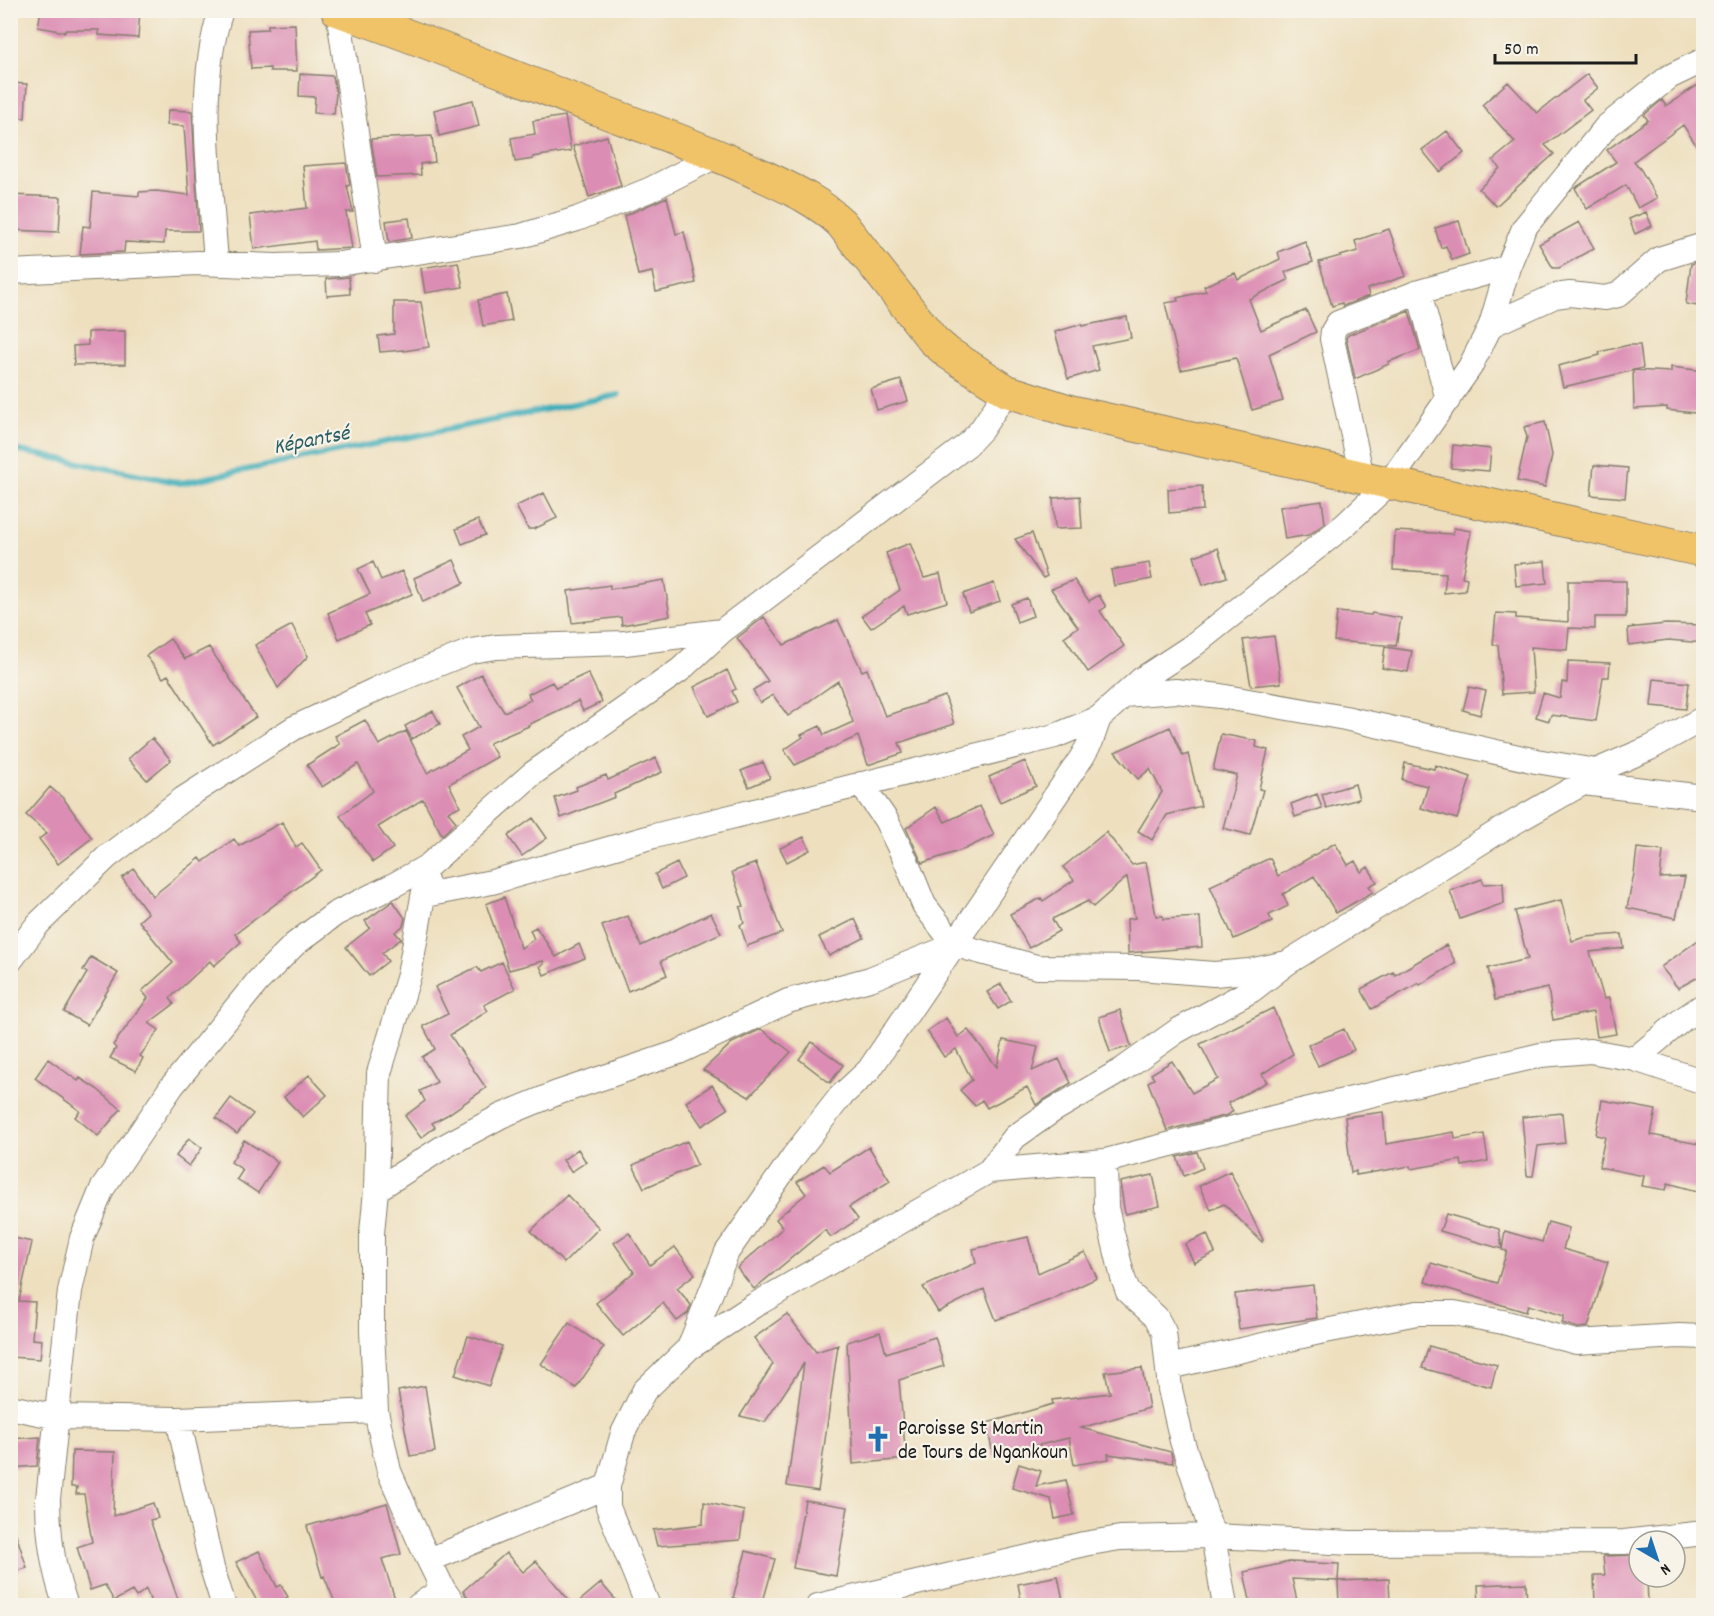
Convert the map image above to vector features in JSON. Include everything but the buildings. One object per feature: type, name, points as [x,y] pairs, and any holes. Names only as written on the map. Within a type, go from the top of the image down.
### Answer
[{"type":"main road","points":[[338,11],[447,49],[718,155],[806,196],[826,209],[841,223],[933,340],[948,353],[1007,391],[1070,411],[1704,551]]},
{"type":"street","points":[[216,263],[208,166],[207,102],[214,31],[221,10]]},
{"type":"street","points":[[338,11],[375,260]]},
{"type":"street","points":[[425,895],[492,882],[654,836],[1055,735],[1099,718],[1142,679],[1191,647],[1336,532],[1375,480],[1448,400],[1470,367],[1491,325],[1508,267],[1524,228],[1606,127],[1669,77],[1704,60]]},
{"type":"street","points":[[10,272],[216,263],[286,266],[339,264],[521,236],[578,219],[649,190],[718,155]]},
{"type":"street","points":[[1491,325],[1555,296],[1570,294],[1605,298],[1618,296],[1659,259],[1704,245]]},
{"type":"street","points":[[1375,480],[1332,339],[1333,331],[1338,323],[1419,292],[1508,267]]},
{"type":"street","points":[[1502,290],[1527,308]]},
{"type":"street","points":[[1419,292],[1448,400]]},
{"type":"street","points":[[66,1605],[53,1563],[48,1528],[48,1499],[70,1291],[82,1238],[102,1190],[172,1086],[258,981],[295,945],[335,914],[428,866],[532,774],[680,670],[722,631],[968,445],[1007,391]]},
{"type":"street","points":[[10,961],[38,924],[107,857],[183,799],[294,728],[381,687],[471,651],[496,646],[625,643],[722,631]]},
{"type":"street","points":[[1124,695],[1176,691],[1220,696],[1345,718],[1536,760],[1589,777],[1704,796]]},
{"type":"street","points":[[689,1348],[727,1252],[793,1157],[840,1097],[869,1070],[1082,757],[1091,741],[1099,718]]},
{"type":"street","points":[[648,1605],[608,1507],[608,1486],[623,1433],[644,1391],[689,1348],[755,1305],[989,1171],[1015,1137],[1052,1111],[1122,1070],[1177,1031],[1252,990],[1287,963],[1499,831],[1589,777],[1650,748],[1704,718]]},
{"type":"street","points":[[861,784],[886,820],[924,905],[955,945]]},
{"type":"street","points":[[418,1605],[449,1597],[429,1560],[389,1471],[376,1411],[372,1331],[372,1233],[376,1190],[379,1073],[409,975],[425,895],[428,866]]},
{"type":"street","points":[[376,1190],[445,1146],[501,1116],[548,1096],[679,1052],[788,1001],[870,979],[955,945],[1037,967],[1139,968],[1214,974],[1249,971],[1287,963]]},
{"type":"street","points":[[1635,1059],[1683,1019],[1704,1005]]},
{"type":"street","points":[[989,1171],[1105,1161],[1284,1114],[1541,1055],[1590,1051],[1635,1059],[1704,1082]]},
{"type":"street","points":[[1105,1161],[1106,1209],[1123,1278],[1128,1292],[1156,1317],[1164,1332],[1170,1389],[1182,1441],[1213,1536],[1225,1605]]},
{"type":"street","points":[[1169,1367],[1316,1333],[1417,1313],[1454,1313],[1503,1322],[1576,1342],[1704,1336]]},
{"type":"street","points":[[10,1407],[57,1417],[178,1419],[376,1411]]},
{"type":"street","points":[[178,1419],[212,1568],[224,1605]]},
{"type":"street","points":[[429,1560],[608,1486]]},
{"type":"street","points":[[818,1605],[1084,1544],[1120,1538],[1213,1536],[1352,1543],[1624,1542],[1704,1533]]},
{"type":"waterway","name":"Képantsé","points":[[10,449],[181,483],[618,395]]},
{"type":"place","name":"Paroisse St Martin de Tours de Ngankoun","points":[[878,1439]]}]
